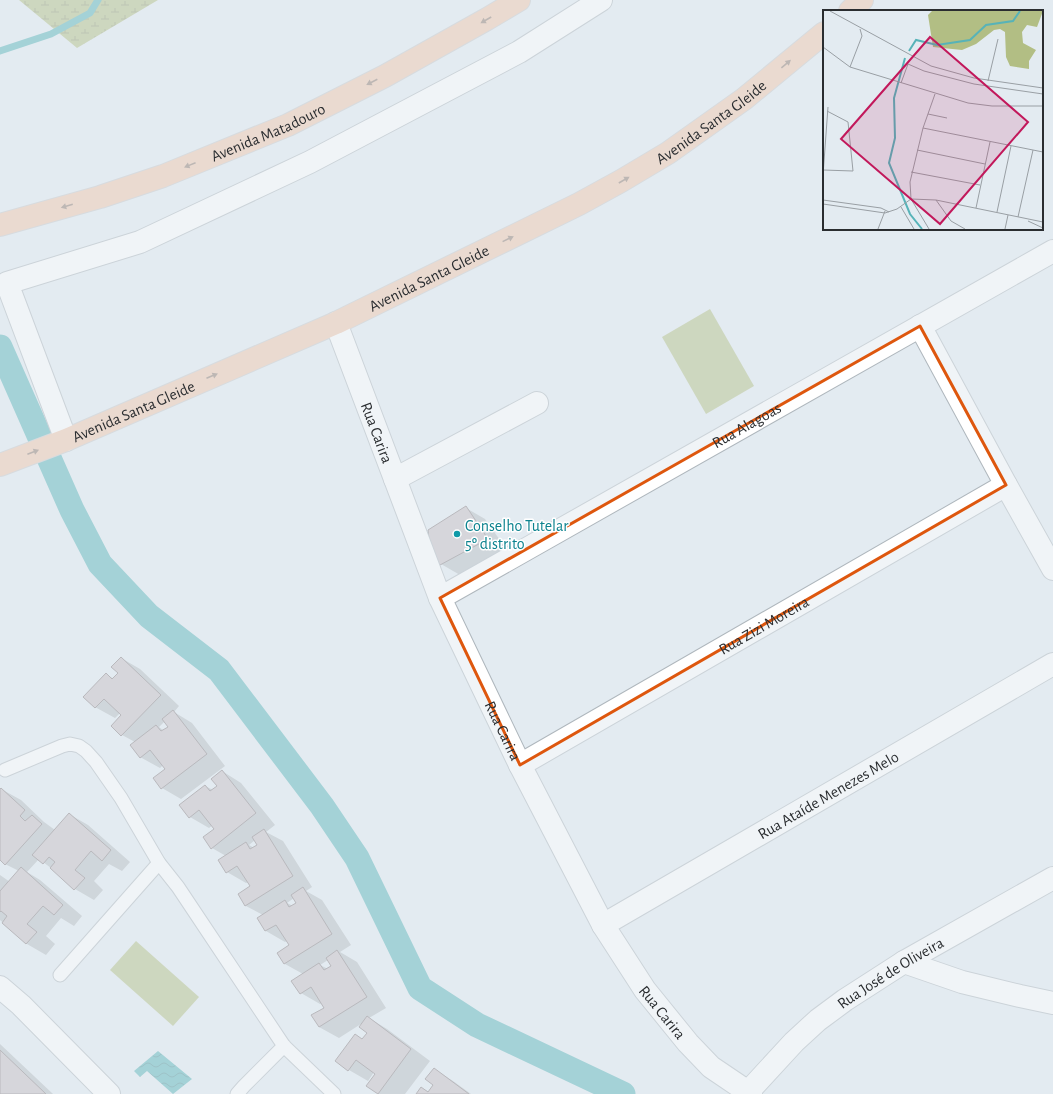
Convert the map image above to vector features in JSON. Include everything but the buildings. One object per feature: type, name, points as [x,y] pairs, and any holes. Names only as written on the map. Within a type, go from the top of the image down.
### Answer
[{"type":"main road","name":"Avenida Matadouro","points":[[0,225],[100,197],[164,176],[288,125],[385,76],[519,0]]},
{"type":"main road","points":[[851,10],[862,0]]},
{"type":"main road","name":"Avenida Santa Gleide","points":[[2,464],[63,441],[336,323],[579,204],[668,153],[744,99],[823,34]]},
{"type":"street","points":[[63,441],[7,283],[140,242],[303,166],[519,52],[601,0]]},
{"type":"street","name":"Rua Alagoas","points":[[440,598],[1053,251]]},
{"type":"street","name":"Rua Carira","points":[[336,323],[440,598],[520,765],[603,925],[645,990],[688,1043],[711,1067],[749,1093]]},
{"type":"street","points":[[920,326],[1053,569]]},
{"type":"street","points":[[395,478],[536,403]]},
{"type":"street","name":"Rua Zizi Moreira","points":[[520,765],[1006,485]]},
{"type":"street","name":"Rua Ataíde Menezes Melo","points":[[603,925],[1053,664]]},
{"type":"street","name":"Rua José de Oliveira","points":[[749,1093],[794,1042],[818,1020],[845,1000],[904,962],[1053,878]]},
{"type":"street","points":[[904,962],[962,982],[1053,1003]]},
{"type":"street","points":[[0,987],[22,1005],[109,1094]]},
{"type":"lane","points":[[5,770],[70,744],[78,746],[86,751],[96,762],[121,798],[158,863],[178,887],[284,1046],[334,1094]]},
{"type":"lane","points":[[60,976],[158,863]]},
{"type":"lane","points":[[245,1091],[284,1046]]},
{"type":"highlighted area","points":[[920,326],[1006,485],[520,765],[440,598]]},
{"type":"green space","points":[[19,0],[158,0],[77,48]]},
{"type":"green space","points":[[710,309],[754,386],[706,414],[662,337]]},
{"type":"green space","points":[[136,941],[199,997],[173,1026],[110,970]]},
{"type":"water","points":[[158,1051],[192,1079],[173,1094],[147,1071],[140,1077],[134,1071]]},
{"type":"waterway","points":[[0,51],[51,34],[90,13],[98,0]]},
{"type":"waterway","points":[[0,347],[72,510],[100,564],[149,616],[219,670],[322,806],[357,858],[420,988],[477,1025],[623,1094]]},
{"type":"place","name":"Conselho Tutelar 5º distrito","points":[[457,534]]}]
